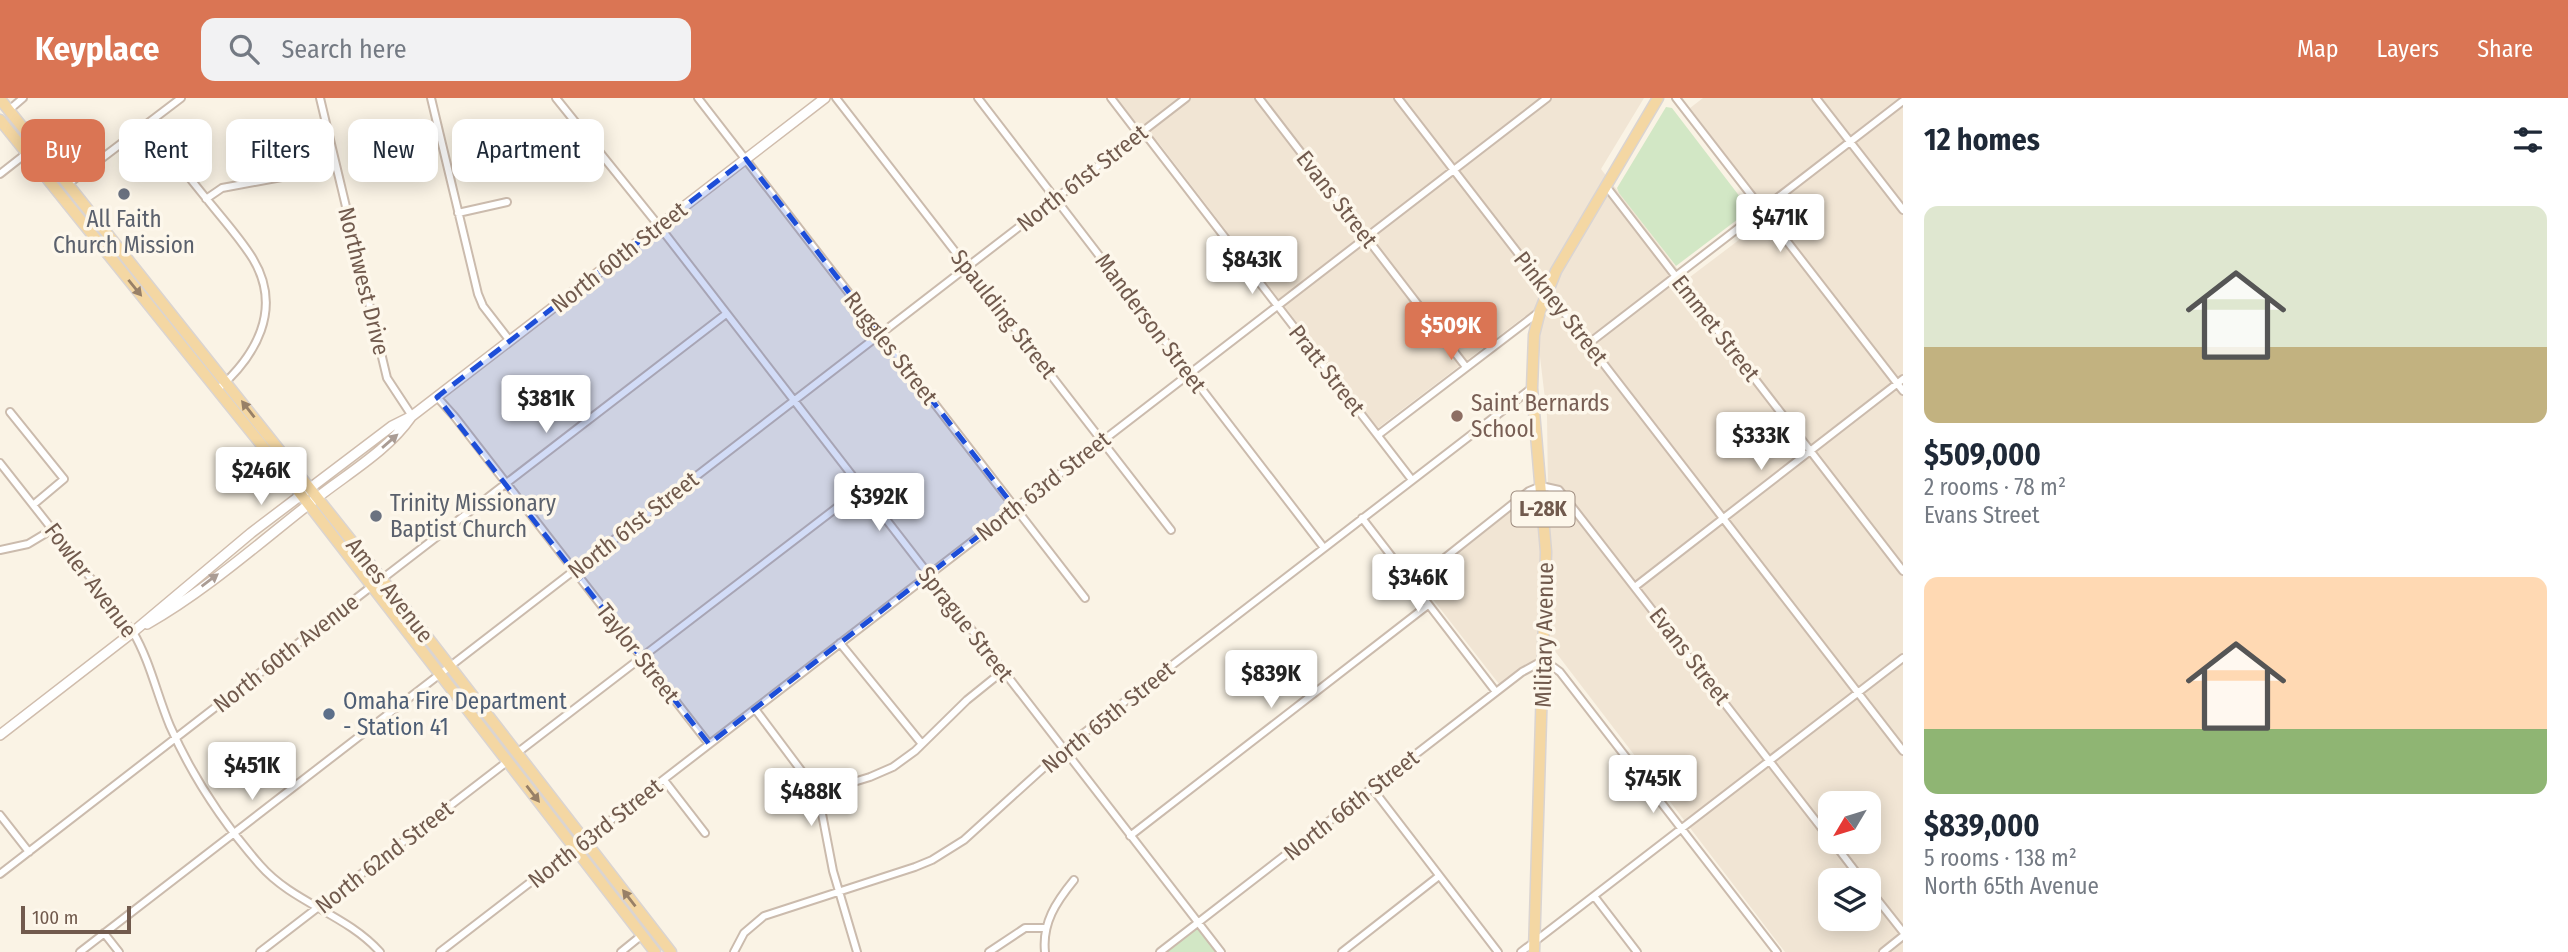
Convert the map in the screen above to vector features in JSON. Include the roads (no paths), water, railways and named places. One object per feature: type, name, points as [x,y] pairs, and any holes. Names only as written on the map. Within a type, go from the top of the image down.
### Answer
[{"type":"main road","name":"North 60th Street","points":[[0,734],[133,632],[198,575],[310,488],[392,426],[412,416],[825,98]]},
{"type":"main road","name":"Military Avenue","points":[[1534,947],[1546,552],[1532,388],[1534,335],[1540,311],[1556,271],[1658,98]]},
{"type":"main road","name":"Ames Avenue","points":[[0,99],[21,125]]},
{"type":"main road","name":"Ames Avenue","points":[[0,120],[21,146]]},
{"type":"main road","name":"Ames Avenue","points":[[50,182],[309,505],[655,952]]},
{"type":"main road","name":"Ames Avenue","points":[[68,184],[382,579],[671,952]]},
{"type":"main road","name":"North 60th Street","points":[[133,632],[173,608],[309,505],[392,439],[412,416]]},
{"type":"street","points":[[9,110],[23,98]]},
{"type":"street","points":[[154,119],[181,98]]},
{"type":"street","name":"Northwest Drive","points":[[320,98],[387,379],[412,416]]},
{"type":"street","points":[[431,98],[480,301],[510,341]]},
{"type":"street","name":"Sprague Street","points":[[556,98],[659,226],[1221,952]]},
{"type":"street","name":"Ruggles Street","points":[[698,98],[1085,598]]},
{"type":"street","name":"Spaulding Street","points":[[836,98],[1171,530]]},
{"type":"street","name":"Manderson Street","points":[[978,98],[1324,548]]},
{"type":"street","name":"Pratt Street","points":[[1111,98],[1149,139],[1412,480]]},
{"type":"street","name":"North 61st Street","points":[[80,952],[1186,98]]},
{"type":"street","name":"Evans Street","points":[[1259,98],[1466,368]]},
{"type":"street","name":"Pinkney Street","points":[[1398,98],[1903,751]]},
{"type":"street","name":"North 63rd Street","points":[[440,952],[1367,238],[1539,101],[1547,98]]},
{"type":"street","points":[[1676,98],[1900,382],[1903,391]]},
{"type":"street","points":[[1816,98],[1903,210]]},
{"type":"street","points":[[1588,344],[1903,101]]},
{"type":"street","points":[[68,184],[119,145]]},
{"type":"street","points":[[0,174],[21,158]]},
{"type":"street","points":[[206,199],[222,188],[336,167]]},
{"type":"street","points":[[193,182],[254,259],[265,302],[263,323],[253,350],[217,390]]},
{"type":"street","name":"Emmet Street","points":[[1606,186],[1903,571]]},
{"type":"street","points":[[458,214],[507,202]]},
{"type":"street","points":[[1378,435],[1540,311]]},
{"type":"street","name":"North 60th Avenue","points":[[382,579],[726,314]]},
{"type":"street","points":[[1636,586],[1900,382]]},
{"type":"street","name":"North 65th Street","points":[[734,952],[744,933],[764,916],[915,867],[948,851],[978,829],[1064,750],[1532,388]]},
{"type":"street","name":"Taylor Street","points":[[437,397],[709,744]]},
{"type":"street","points":[[10,412],[64,479],[33,505]]},
{"type":"street","name":"Fowler Avenue","points":[[0,463],[133,632],[142,648],[153,684],[176,738],[202,787],[235,833],[277,882],[356,929],[380,952]]},
{"type":"street","points":[[1412,584],[1520,497],[1541,486]]},
{"type":"street","name":"Evans Street","points":[[1541,486],[1559,490],[1566,496],[1818,822]]},
{"type":"street","points":[[517,753],[861,489]]},
{"type":"street","points":[[1362,519],[1496,692]]},
{"type":"street","points":[[0,550],[28,544],[53,529]]},
{"type":"street","name":"North 60th Avenue","points":[[0,874],[372,586]]},
{"type":"street","points":[[1130,836],[1428,605]]},
{"type":"street","points":[[840,643],[922,744]]},
{"type":"street","points":[[1521,952],[1534,947],[1594,896],[1903,658]]},
{"type":"street","points":[[1544,660],[1560,672],[1777,952]]},
{"type":"street","name":"North 66th Street","points":[[1160,952],[1522,672],[1544,660]]},
{"type":"street","points":[[818,793],[884,771],[905,759],[967,700],[1003,671]]},
{"type":"street","points":[[755,709],[818,793],[838,892],[857,952]]},
{"type":"street","name":"North 62nd Street","points":[[260,952],[508,761]]},
{"type":"street","points":[[664,780],[705,833]]},
{"type":"street","points":[[1372,788],[1498,952]]},
{"type":"street","points":[[0,815],[29,852]]},
{"type":"street","points":[[1342,952],[1439,876]]},
{"type":"street","points":[[1045,952],[1046,928],[1054,907],[1074,880]]},
{"type":"street","points":[[1594,896],[1637,952]]},
{"type":"street","points":[[1881,905],[1903,934],[1883,952]]},
{"type":"street","points":[[989,952],[1026,928],[1046,928]]},
{"type":"street","points":[[104,933],[119,952]]},
{"type":"street","points":[[621,952],[642,935]]},
{"type":"place","name":"All Faith Church Mission","points":[[124,194]]},
{"type":"place","name":"Saint Bernards School","points":[[1457,416]]},
{"type":"place","name":"Trinity Missionary Baptist Church","points":[[376,516]]},
{"type":"place","name":"Omaha Fire Department - Station 41","points":[[329,714]]}]
